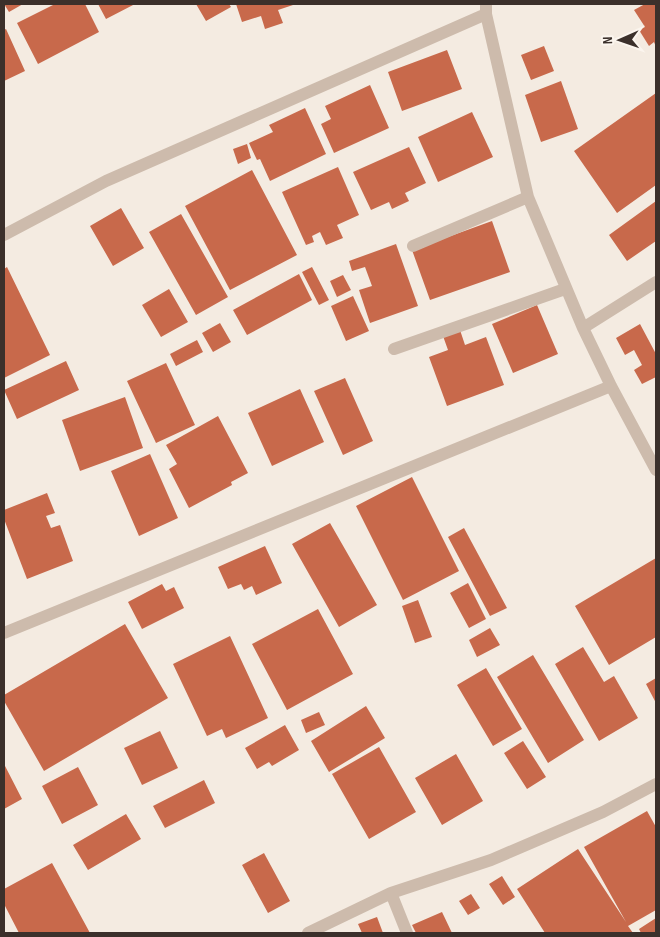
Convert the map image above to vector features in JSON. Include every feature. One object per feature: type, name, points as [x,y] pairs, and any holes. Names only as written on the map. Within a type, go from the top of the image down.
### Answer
[{"type":"street","points":[[4,235],[106,181],[486,9],[528,197],[583,328],[611,386],[656,470]]},
{"type":"street","points":[[413,246],[528,197]]},
{"type":"street","points":[[583,328],[656,282]]},
{"type":"street","points":[[394,349],[566,289]]},
{"type":"street","points":[[4,633],[611,386]]},
{"type":"street","points":[[308,933],[392,893],[491,860],[603,812],[656,784]]},
{"type":"street","points":[[392,893],[407,933]]},
{"type":"building","points":[[4,4],[23,4],[9,12]]},
{"type":"building","points":[[55,4],[85,4],[99,32],[38,64],[17,23]]},
{"type":"building","points":[[98,4],[135,4],[106,19]]},
{"type":"building","points":[[196,4],[229,4],[231,7],[206,21]]},
{"type":"building","points":[[236,4],[296,4],[278,10],[283,23],[265,29],[261,16],[242,22]]},
{"type":"building","points":[[645,4],[656,4],[656,47],[654,42],[649,46],[639,30],[645,27],[634,10]]},
{"type":"building","points":[[6,29],[25,71],[4,81],[4,30]]},
{"type":"building","points":[[544,46],[554,71],[531,80],[521,55]]},
{"type":"building","points":[[447,50],[462,89],[402,111],[388,72]]},
{"type":"building","points":[[561,81],[578,129],[541,142],[525,95]]},
{"type":"building","points":[[370,85],[389,128],[334,153],[321,124],[331,119],[325,106]]},
{"type":"building","points":[[656,93],[656,185],[617,213],[574,151]]},
{"type":"building","points":[[305,108],[326,154],[270,181],[260,159],[257,160],[249,143],[273,132],[269,125]]},
{"type":"building","points":[[472,112],[493,157],[438,182],[418,137]]},
{"type":"building","points":[[247,144],[251,158],[238,164],[233,149]]},
{"type":"building","points":[[409,147],[426,183],[405,193],[409,201],[392,209],[389,202],[371,210],[353,172]]},
{"type":"building","points":[[338,167],[359,215],[337,225],[343,238],[326,245],[320,232],[312,236],[314,242],[306,245],[282,192]]},
{"type":"building","points":[[252,170],[297,255],[230,290],[185,206]]},
{"type":"building","points":[[656,201],[656,241],[627,261],[609,235]]},
{"type":"building","points":[[121,208],[144,248],[113,266],[90,226]]},
{"type":"building","points":[[181,214],[228,297],[196,315],[149,232]]},
{"type":"building","points":[[492,221],[510,272],[430,300],[412,250]]},
{"type":"building","points":[[396,244],[418,306],[370,323],[359,290],[372,286],[365,267],[352,271],[349,261]]},
{"type":"building","points":[[7,267],[50,355],[4,378],[4,269]]},
{"type":"building","points":[[312,267],[329,300],[319,305],[302,272]]},
{"type":"building","points":[[299,274],[312,300],[247,335],[233,310]]},
{"type":"building","points":[[343,275],[351,290],[337,297],[330,281]]},
{"type":"building","points":[[169,289],[188,322],[161,337],[142,305]]},
{"type":"building","points":[[353,296],[369,331],[346,341],[331,306]]},
{"type":"building","points":[[537,305],[558,354],[513,373],[492,324]]},
{"type":"building","points":[[220,323],[231,342],[213,352],[202,333]]},
{"type":"building","points":[[640,324],[656,354],[656,377],[642,384],[634,370],[642,365],[634,350],[625,355],[616,338]]},
{"type":"building","points":[[460,330],[465,345],[486,337],[504,385],[447,406],[429,357],[448,350],[443,336]]},
{"type":"building","points":[[197,340],[203,352],[176,366],[170,354]]},
{"type":"building","points":[[66,361],[79,390],[17,419],[4,390]]},
{"type":"building","points":[[166,363],[195,425],[156,443],[127,381]]},
{"type":"building","points":[[345,378],[373,441],[343,455],[314,391]]},
{"type":"building","points":[[300,389],[324,442],[272,466],[248,413]]},
{"type":"building","points":[[125,397],[143,448],[80,471],[62,420]]},
{"type":"building","points":[[218,416],[248,473],[231,482],[232,485],[189,508],[169,469],[177,464],[166,445]]},
{"type":"building","points":[[150,454],[178,518],[139,536],[111,471]]},
{"type":"building","points":[[412,477],[459,571],[403,600],[356,506]]},
{"type":"building","points":[[47,493],[55,513],[46,516],[51,528],[60,525],[73,561],[27,579],[4,519],[4,510]]},
{"type":"building","points":[[330,523],[377,605],[339,627],[292,544]]},
{"type":"building","points":[[464,528],[507,608],[490,616],[448,537]]},
{"type":"building","points":[[265,546],[282,583],[256,595],[252,586],[244,590],[241,584],[228,589],[218,567]]},
{"type":"building","points":[[656,558],[656,637],[609,665],[575,606]]},
{"type":"building","points":[[468,583],[486,619],[469,628],[450,593]]},
{"type":"building","points":[[162,584],[166,591],[174,587],[184,608],[142,629],[128,602]]},
{"type":"building","points":[[418,600],[432,637],[415,643],[402,606]]},
{"type":"building","points":[[318,609],[353,674],[287,710],[252,644]]},
{"type":"building","points":[[125,624],[168,698],[44,771],[4,701],[4,695]]},
{"type":"building","points":[[490,628],[500,645],[477,657],[469,640]]},
{"type":"building","points":[[230,636],[268,718],[226,738],[222,729],[207,736],[173,664]]},
{"type":"building","points":[[583,647],[604,682],[614,676],[638,718],[599,741],[555,664]]},
{"type":"building","points":[[533,655],[584,740],[548,763],[497,677]]},
{"type":"building","points":[[486,668],[522,729],[493,746],[457,685]]},
{"type":"building","points":[[656,678],[656,703],[646,684]]},
{"type":"building","points":[[366,706],[385,738],[329,772],[311,741]]},
{"type":"building","points":[[319,712],[325,725],[306,733],[301,720]]},
{"type":"building","points":[[285,725],[299,750],[272,766],[269,762],[257,769],[245,748]]},
{"type":"building","points":[[160,731],[178,768],[142,785],[124,748]]},
{"type":"building","points":[[523,741],[546,777],[527,789],[504,753]]},
{"type":"building","points":[[379,747],[416,812],[369,839],[332,774]]},
{"type":"building","points":[[456,754],[483,801],[442,825],[415,778]]},
{"type":"building","points":[[4,764],[22,799],[4,809]]},
{"type":"building","points":[[78,767],[98,805],[62,824],[42,786]]},
{"type":"building","points":[[204,780],[215,803],[165,828],[153,806]]},
{"type":"building","points":[[647,811],[656,827],[656,910],[628,926],[633,933],[545,933],[517,889],[578,849],[626,922],[584,847]]},
{"type":"building","points":[[126,814],[141,839],[88,870],[73,845]]},
{"type":"building","points":[[264,853],[290,901],[268,913],[242,865]]},
{"type":"building","points":[[52,863],[90,933],[19,933],[4,904],[4,889]]},
{"type":"building","points":[[502,876],[515,897],[503,905],[489,884]]},
{"type":"building","points":[[471,894],[480,908],[468,915],[459,901]]},
{"type":"building","points":[[442,912],[452,933],[416,933],[412,925]]},
{"type":"building","points":[[377,917],[383,933],[362,933],[358,924]]},
{"type":"building","points":[[656,918],[656,933],[641,933],[639,929]]}]
